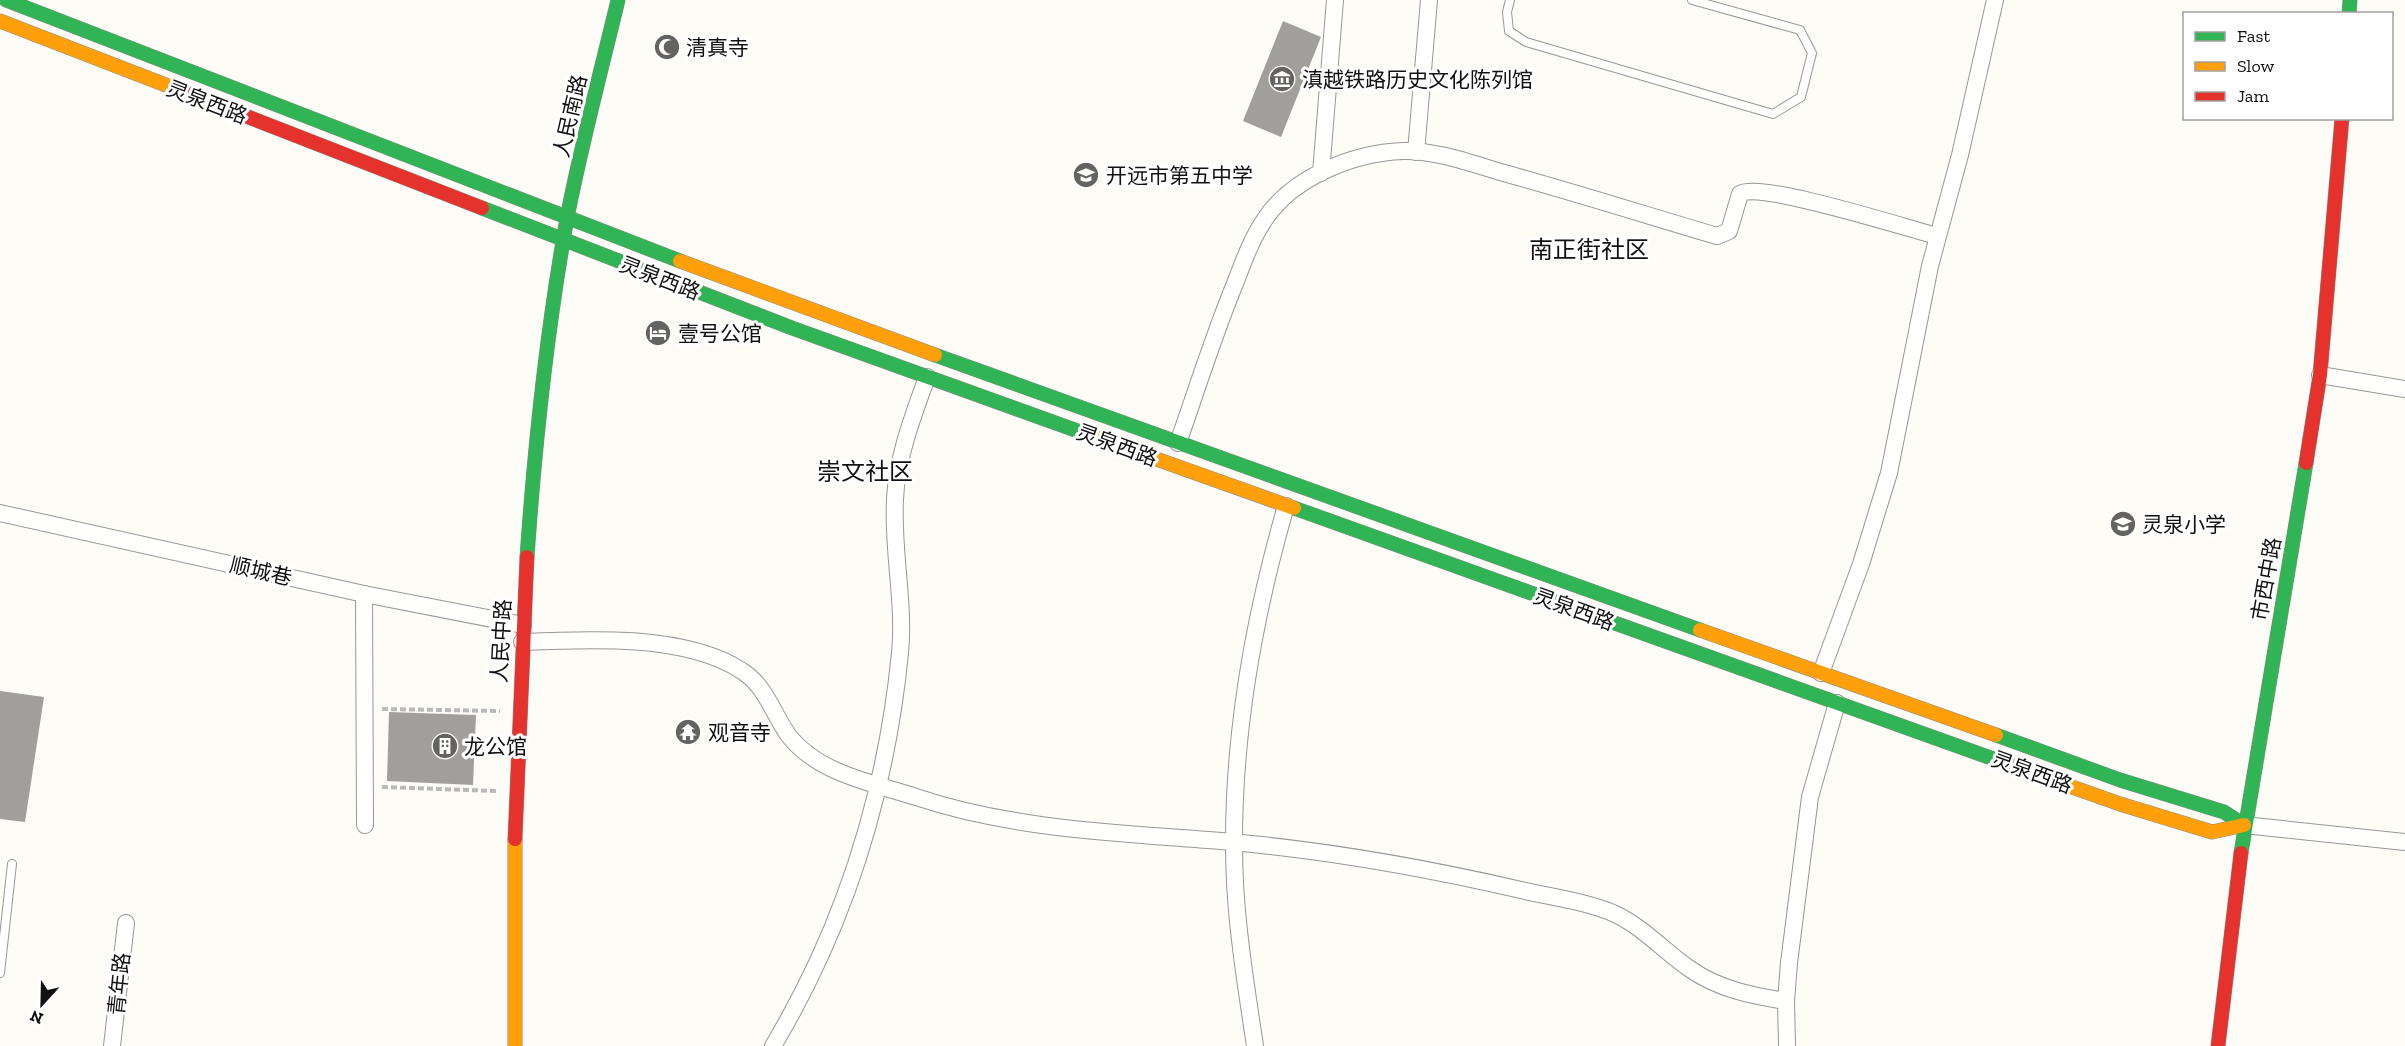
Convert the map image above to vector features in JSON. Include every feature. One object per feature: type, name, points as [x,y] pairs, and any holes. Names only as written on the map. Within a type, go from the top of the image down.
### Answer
[{"type":"main road","name":"灵泉西路","points":[[6,0],[781,300],[2120,780],[2224,812],[2244,825]]},
{"type":"main road","name":"人民南路","points":[[563,241],[618,0]]},
{"type":"main road","name":"灵泉西路","points":[[0,21],[563,241],[927,377],[1286,506],[2170,820],[2212,832],[2244,825]]},
{"type":"main road","name":"市西中路","points":[[2218,1046],[2244,825],[2298,518],[2320,375],[2342,120]]},
{"type":"main road","name":"人民中路","points":[[515,1046],[513,909],[523,633],[542,389],[563,241]]},
{"type":"street","points":[[1321,173],[1335,0]]},
{"type":"street","points":[[1416,152],[1429,0]]},
{"type":"street","points":[[1821,673],[1861,564],[1889,473],[1937,236],[1960,155],[1995,0]]},
{"type":"street","points":[[1178,443],[1228,301],[1264,221],[1291,192],[1321,173],[1372,156],[1416,152],[1521,178],[1717,236],[1729,231],[1740,194],[1750,190],[1794,198],[1937,236]]},
{"type":"street","points":[[2320,375],[2405,389]]},
{"type":"street","points":[[773,1046],[811,980],[837,922],[858,860],[878,785],[900,652],[894,519],[897,477],[927,377]]},
{"type":"street","points":[[1255,1046],[1239,931],[1234,842],[1240,744],[1253,642],[1286,506]]},
{"type":"street","name":"顺城巷","points":[[0,513],[364,594],[523,633],[682,649],[720,659],[740,669],[756,682],[790,736],[808,754],[830,768],[947,808],[1046,826],[1311,851],[1399,865],[1595,907],[1626,920],[1653,938],[1689,969],[1710,981],[1747,993],[1786,1001]]},
{"type":"street","points":[[364,594],[365,825]]},
{"type":"street","points":[[1787,1046],[1786,1001],[1810,797],[1838,703]]},
{"type":"street","name":"灵泉西路","points":[[2244,825],[2405,842]]},
{"type":"street","name":"青年路","points":[[112,1046],[126,923]]},
{"type":"lane","points":[[1510,0],[1507,12],[1509,31],[1526,42],[1773,114],[1801,97],[1812,53],[1800,30],[1692,0]]},
{"type":"lane","points":[[0,973],[12,864]]},
{"type":"path","points":[[364,709],[519,711]]},
{"type":"path","points":[[365,787],[516,791]]},
{"type":"building","name":"滇越铁路历史文化陈列馆","points":[[1283,21],[1321,37],[1281,137],[1243,121]]},
{"type":"building","points":[[0,691],[44,697],[25,822],[0,819]]},
{"type":"building","name":"龙公馆","points":[[389,712],[476,715],[473,785],[387,781]]},
{"type":"traffic: fast","points":[[6,0],[680,261]]},
{"type":"traffic: fast","points":[[527,557],[543,385],[568,213],[618,0]]},
{"type":"traffic: fast","points":[[2349,12],[2350,0]]},
{"type":"traffic: fast","points":[[482,208],[792,328],[1089,435]]},
{"type":"traffic: fast","points":[[935,355],[1700,630]]},
{"type":"traffic: fast","points":[[2241,853],[2306,463]]},
{"type":"traffic: fast","points":[[1294,508],[2030,772]]},
{"type":"traffic: fast","points":[[1996,735],[2120,780],[2224,812],[2244,825]]},
{"type":"traffic: slow","points":[[0,21],[189,94]]},
{"type":"traffic: slow","points":[[680,261],[935,355]]},
{"type":"traffic: slow","points":[[1089,435],[1294,508]]},
{"type":"traffic: slow","points":[[1700,630],[1996,735]]},
{"type":"traffic: slow","points":[[2030,772],[2120,804],[2212,832],[2244,825]]},
{"type":"traffic: slow","points":[[515,839],[515,1046]]},
{"type":"traffic: jam","points":[[189,94],[482,208]]},
{"type":"traffic: jam","points":[[2306,463],[2320,375],[2342,120]]},
{"type":"traffic: jam","points":[[515,839],[527,557]]},
{"type":"traffic: jam","points":[[2218,1046],[2241,853]]},
{"type":"place","name":"清真寺","points":[[667,47]]},
{"type":"place","name":"滇越铁路历史文化陈列馆","points":[[1282,79]]},
{"type":"place","name":"开远市第五中学","points":[[1086,175]]},
{"type":"place","name":"壹号公馆","points":[[658,333]]},
{"type":"place","name":"灵泉小学","points":[[2123,524]]},
{"type":"place","name":"观音寺","points":[[688,732]]},
{"type":"place","name":"龙公馆","points":[[445,746]]},
{"type":"district","name":"南正街社区","points":[[1589,249]]},
{"type":"district","name":"崇文社区","points":[[865,471]]}]
